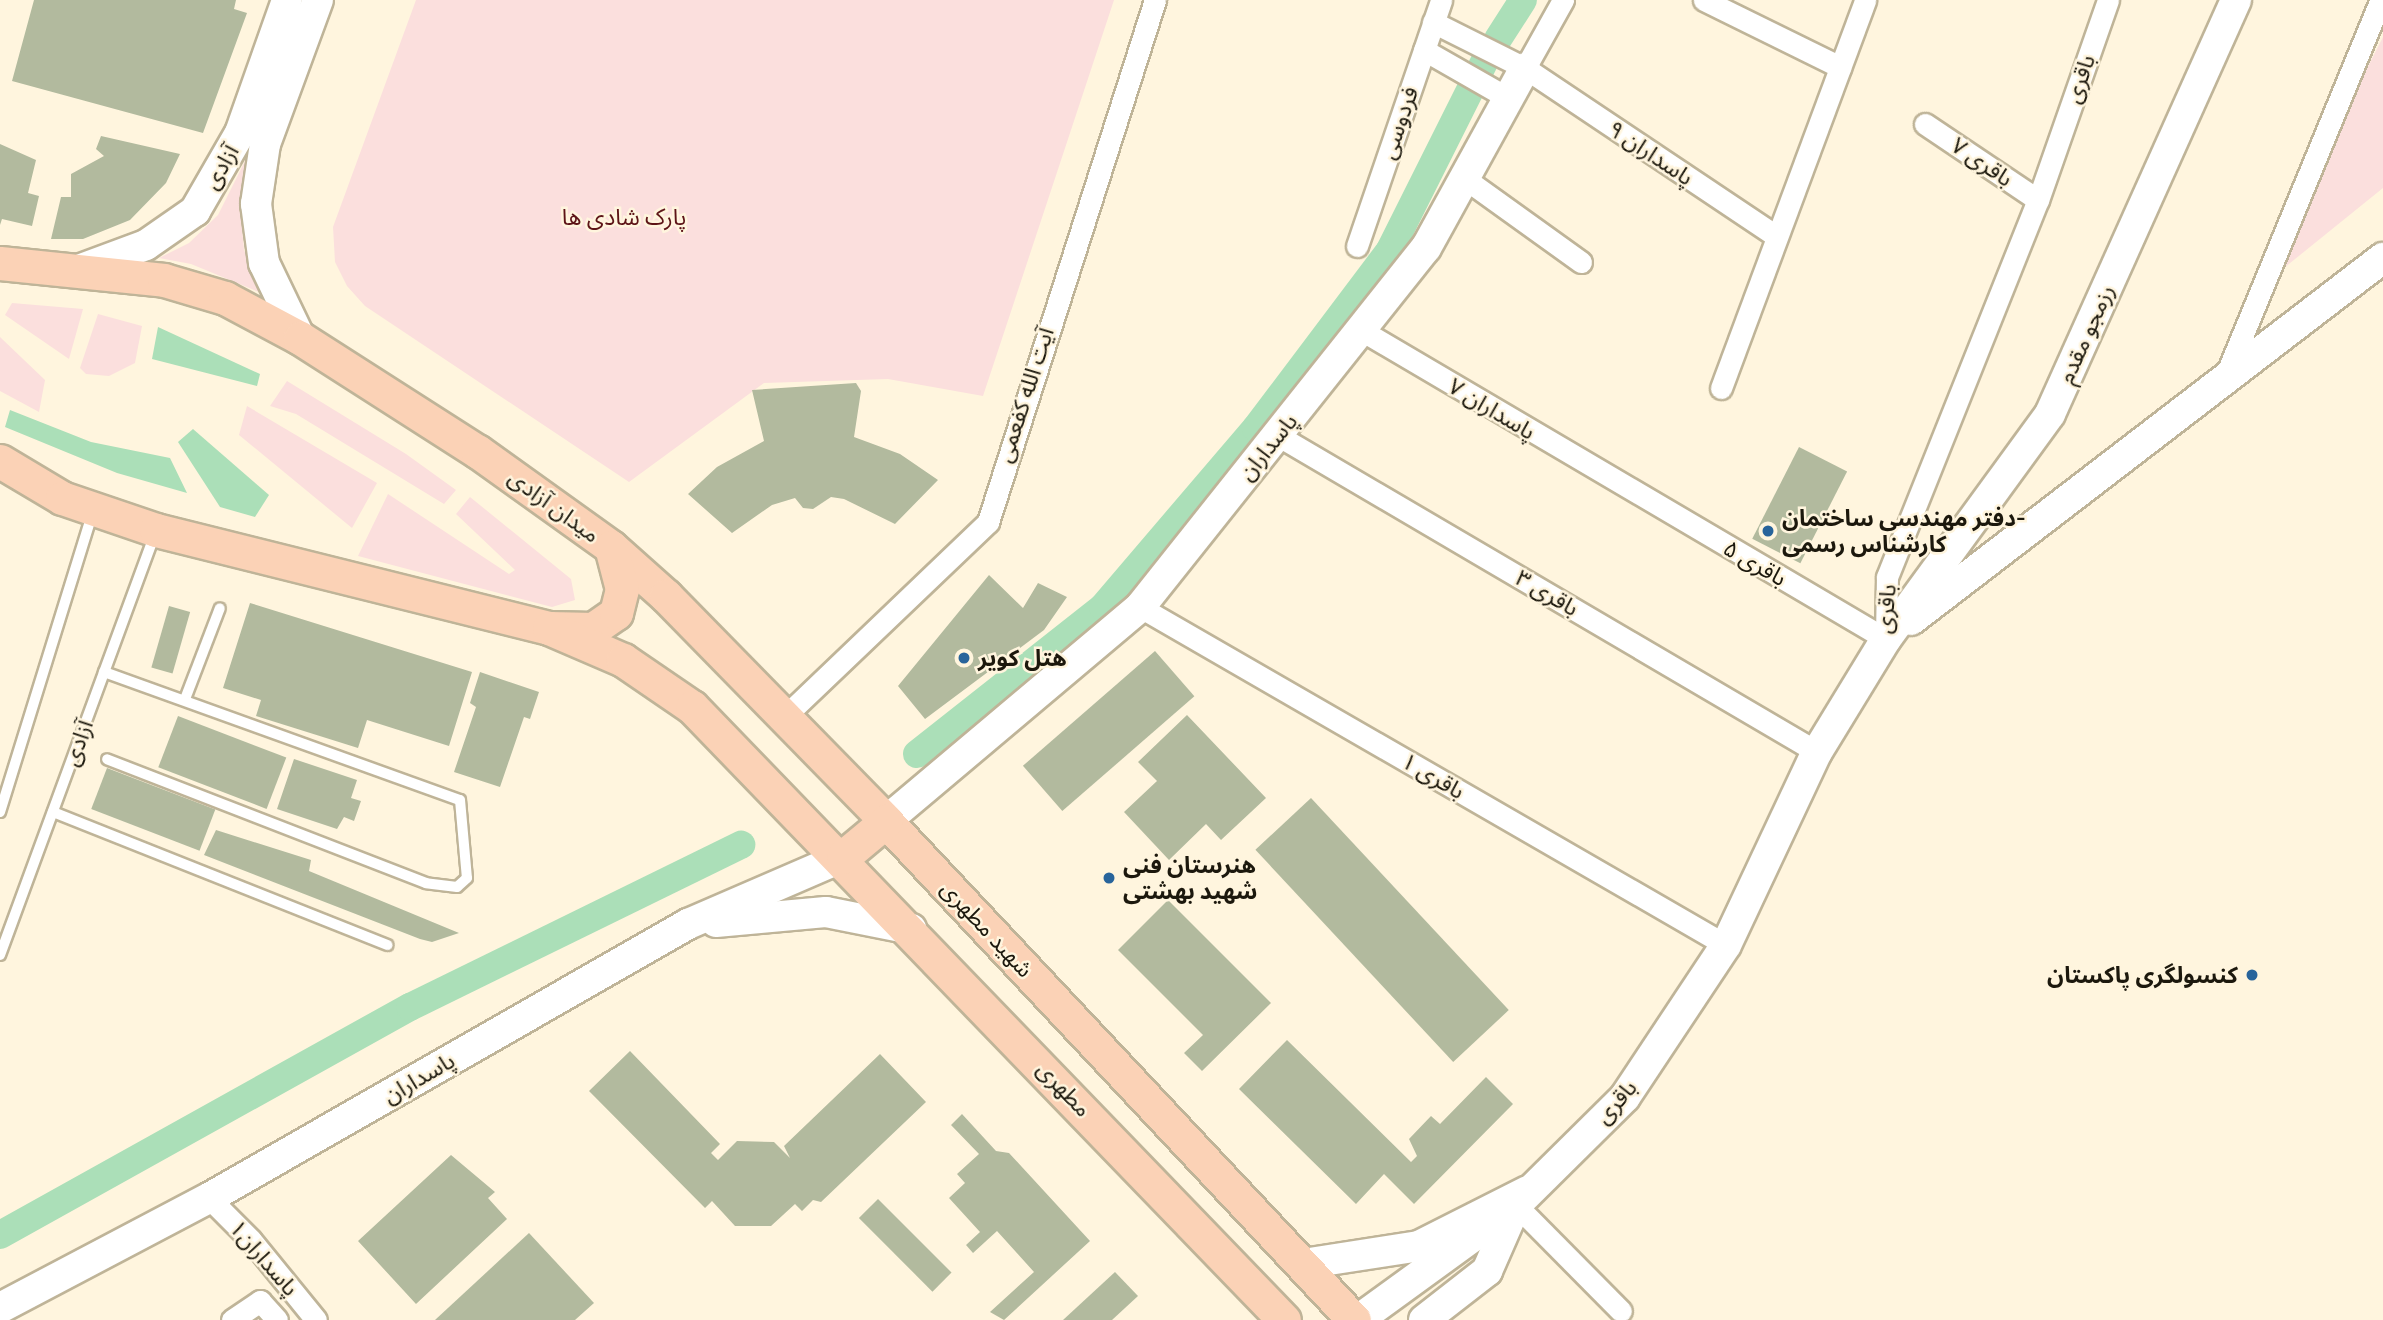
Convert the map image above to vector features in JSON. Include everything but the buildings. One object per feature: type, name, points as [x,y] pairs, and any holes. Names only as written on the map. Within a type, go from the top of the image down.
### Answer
[{"type":"main road","name":"میدان آزادی","points":[[0,263],[81,269],[164,280],[225,298],[300,338],[477,451],[611,547],[622,589],[616,613],[593,629],[549,628],[156,530],[94,506],[62,498],[0,461]]},
{"type":"main road","points":[[0,480],[62,498]]},
{"type":"main road","name":"شهید مطهری","points":[[611,547],[666,596],[886,821],[1356,1320]]},
{"type":"main road","points":[[549,628],[623,660],[692,707],[843,857],[886,821]]},
{"type":"main road","name":"مطهری","points":[[843,857],[1284,1320]]},
{"type":"street","name":"آزادی","points":[[81,269],[146,245],[195,211],[240,133],[287,0]]},
{"type":"street","name":"آزادی","points":[[300,338],[264,263],[257,204],[265,144],[318,0]]},
{"type":"street","name":"آیت الله کفعمی","points":[[783,718],[988,522],[1155,0]]},
{"type":"street","name":"فردوسی","points":[[1357,246],[1441,0]]},
{"type":"street","name":"پاسداران","points":[[886,821],[1140,607],[1426,248],[1563,0]]},
{"type":"street","points":[[1704,0],[1840,67]]},
{"type":"street","points":[[1721,388],[1865,0]]},
{"type":"street","name":"باقری","points":[[1356,1320],[1522,1198],[1625,1097],[1726,945],[1817,752],[1886,639],[1887,577],[2038,200],[2108,0]]},
{"type":"street","name":"رزمجو مقدم","points":[[1886,639],[2050,414],[2236,0]]},
{"type":"street","points":[[2221,387],[2381,0]]},
{"type":"street","name":"پاسداران ۹","points":[[1433,22],[1525,68],[1777,237]]},
{"type":"street","points":[[1425,50],[1507,98]]},
{"type":"street","name":"باقری ۷","points":[[1925,124],[2038,200]]},
{"type":"street","points":[[1464,178],[1581,262]]},
{"type":"street","points":[[1886,639],[2221,387],[2383,258]]},
{"type":"street","name":"پاسداران ۷","points":[[1361,330],[1623,487]]},
{"type":"street","name":"باقری ۳","points":[[1277,435],[1817,752]]},
{"type":"street","name":"باقری ۵","points":[[1623,487],[1886,639]]},
{"type":"street","name":"باقری ۱","points":[[1140,607],[1726,945]]},
{"type":"street","name":"پاسداران","points":[[0,1308],[209,1198],[688,924],[843,857]]},
{"type":"street","points":[[688,924],[826,912],[911,929]]},
{"type":"street","name":"پاسداران۱","points":[[209,1198],[251,1240],[316,1320]]},
{"type":"street","points":[[1303,1264],[1419,1247],[1522,1198]]},
{"type":"street","points":[[1522,1198],[1621,1311]]},
{"type":"street","points":[[1424,1320],[1487,1271],[1522,1198]]},
{"type":"street","points":[[232,1320],[260,1301],[277,1320]]},
{"type":"lane","points":[[0,812],[94,506]]},
{"type":"lane","name":"آزادی","points":[[0,955],[156,530]]},
{"type":"lane","points":[[185,699],[220,608]]},
{"type":"lane","points":[[104,673],[185,699],[460,800],[467,878],[457,887],[426,883],[107,759]]},
{"type":"lane","points":[[53,812],[388,945]]},
{"type":"green space","name":"پارک شادی ها","points":[[416,0],[1114,0],[983,396],[888,379],[764,383],[629,482],[365,306],[347,286],[335,262],[333,227]]},
{"type":"green space","points":[[2383,37],[2383,188],[2253,293]]},
{"type":"green space","points":[[246,159],[240,203],[244,250],[266,295],[191,264],[159,258],[189,243],[218,215]]},
{"type":"green space","points":[[12,303],[83,309],[69,359],[5,315]]},
{"type":"green space","points":[[98,314],[142,326],[135,363],[109,376],[86,374],[80,368]]},
{"type":"green space","points":[[0,337],[45,380],[39,412],[0,391]]},
{"type":"green space","points":[[287,381],[406,454],[456,490],[444,504],[296,414],[270,406]]},
{"type":"green space","points":[[247,406],[377,483],[352,528],[239,435]]},
{"type":"green space","points":[[388,494],[509,574],[515,570],[456,514],[470,497],[571,579],[575,600],[552,607],[358,556]]},
{"type":"shaded area","points":[[158,327],[260,374],[257,386],[152,359]]},
{"type":"shaded area","points":[[10,410],[91,442],[170,458],[187,493],[117,473],[5,427]]},
{"type":"shaded area","points":[[193,429],[269,495],[255,517],[220,507],[178,442]]},
{"type":"waterway","points":[[1498,39],[1523,0]]},
{"type":"waterway","points":[[917,754],[1103,607],[1256,428],[1390,250],[1484,62]]},
{"type":"waterway","points":[[0,1235],[410,1007],[741,845]]},
{"type":"place","name":"دفتر مهندسی ساختمان- کارشناس رسمی","points":[[1768,531]]},
{"type":"place","name":"هتل کویر","points":[[964,658]]},
{"type":"place","name":"هنرستان فنی شهید بهشتی","points":[[1109,878]]},
{"type":"place","name":"کنسولگری پاکستان","points":[[2252,975]]}]
